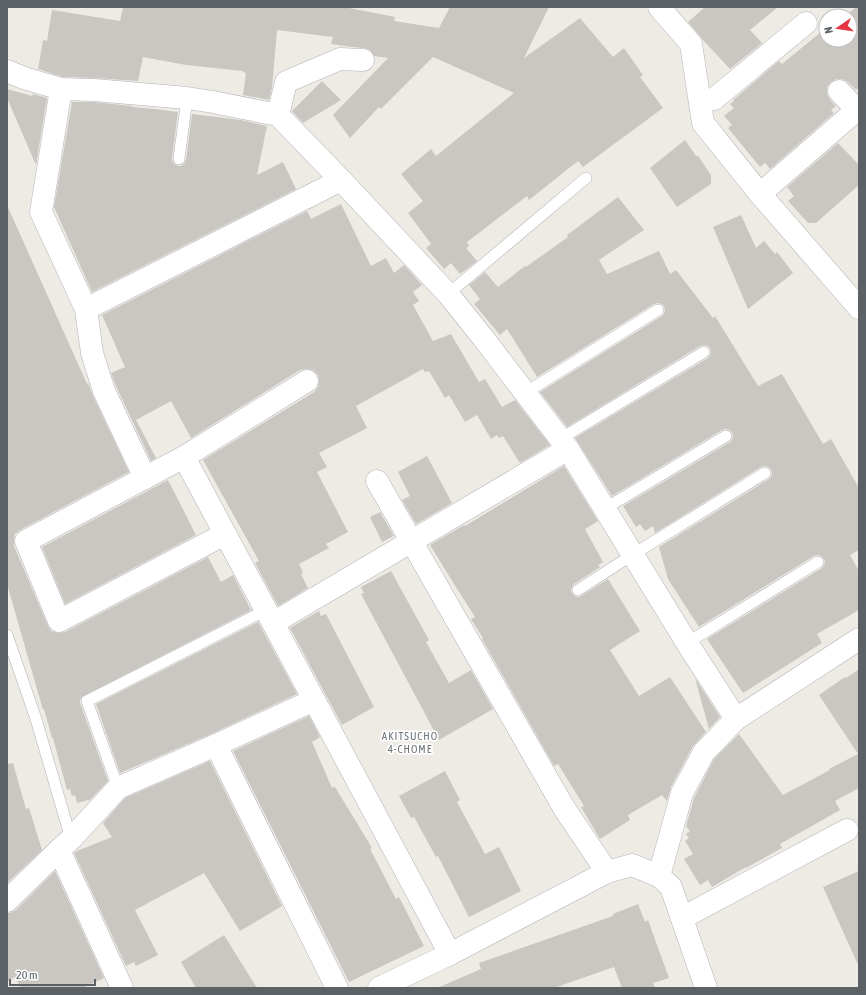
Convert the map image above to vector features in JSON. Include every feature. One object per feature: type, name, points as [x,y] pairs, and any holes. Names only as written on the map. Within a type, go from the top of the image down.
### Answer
[{"type":"street","points":[[659,7],[691,44],[703,123],[760,194],[859,308]]},
{"type":"street","points":[[700,102],[714,99],[806,23]]},
{"type":"street","points":[[278,115],[286,82],[340,59],[363,60]]},
{"type":"street","points":[[7,71],[24,78],[61,89],[94,90],[187,98],[278,115],[448,294],[564,444],[687,643],[736,719]]},
{"type":"street","points":[[61,89],[41,212],[86,309],[92,353],[104,391],[145,478]]},
{"type":"street","points":[[760,194],[858,109],[839,91]]},
{"type":"street","points":[[86,309],[341,180]]},
{"type":"street","points":[[225,534],[58,621],[26,540],[184,457],[307,381]]},
{"type":"street","points":[[270,616],[412,542],[564,444]]},
{"type":"street","points":[[184,457],[450,954]]},
{"type":"street","points":[[377,481],[564,808],[607,872]]},
{"type":"street","points":[[659,876],[682,793],[704,752],[736,719],[859,639]]},
{"type":"street","points":[[7,901],[65,844],[118,788],[314,700]]},
{"type":"street","points":[[216,745],[337,988]]},
{"type":"street","points":[[682,918],[847,830]]},
{"type":"street","points":[[65,844],[122,988]]},
{"type":"street","points":[[379,988],[450,954],[607,872],[632,865],[659,876],[671,887],[706,988]]},
{"type":"lane","points":[[179,159],[187,98]]},
{"type":"lane","points":[[448,294],[586,178]]},
{"type":"lane","points":[[525,393],[658,310]]},
{"type":"lane","points":[[564,444],[704,352]]},
{"type":"lane","points":[[604,509],[726,436]]},
{"type":"lane","points":[[578,590],[765,473]]},
{"type":"lane","points":[[687,643],[818,562]]},
{"type":"lane","points":[[118,788],[87,701],[270,616]]},
{"type":"lane","points":[[7,635],[36,719],[65,844]]},
{"type":"building","points":[[123,7],[344,7],[395,17],[394,21],[439,28],[450,7],[549,7],[524,58],[580,18],[613,57],[624,48],[643,75],[640,77],[663,108],[583,167],[578,161],[529,200],[527,196],[467,242],[469,246],[466,248],[477,261],[460,274],[451,263],[444,269],[426,248],[431,244],[408,213],[423,201],[401,174],[431,149],[436,156],[514,93],[433,57],[381,109],[379,107],[350,138],[333,115],[388,58],[374,56],[370,50],[364,48],[331,44],[333,37],[277,30],[272,88],[269,100],[243,95],[246,73],[243,71],[186,65],[143,57],[138,81],[63,77],[38,69],[43,40],[47,41],[52,10],[120,21]]},
{"type":"building","points":[[705,7],[778,7],[750,30],[762,43],[730,69],[688,22]]},
{"type":"building","points":[[859,7],[859,87],[856,90],[848,82],[842,79],[836,79],[831,82],[827,87],[827,94],[836,106],[831,110],[834,113],[770,169],[765,163],[760,167],[728,128],[732,125],[724,116],[734,108],[730,104],[779,61],[782,64],[818,35],[818,48],[858,48],[858,8],[855,8]]},
{"type":"building","points":[[322,81],[341,100],[303,123],[292,111]]},
{"type":"building","points":[[7,89],[32,96],[33,94],[47,98],[36,165],[7,98]]},
{"type":"building","points":[[72,102],[93,102],[178,112],[172,161],[178,166],[184,164],[186,160],[192,114],[241,120],[267,126],[257,175],[283,162],[296,189],[92,292],[54,207]]},
{"type":"building","points":[[685,140],[711,175],[711,184],[677,207],[650,168]]},
{"type":"building","points":[[838,143],[859,165],[859,185],[816,223],[808,223],[788,201],[794,196],[787,187]]},
{"type":"building","points":[[618,197],[644,230],[599,260],[607,274],[659,251],[670,274],[676,270],[713,318],[715,316],[758,386],[782,374],[823,444],[831,439],[859,488],[859,550],[850,555],[859,571],[859,610],[817,634],[822,643],[743,693],[707,639],[822,568],[825,562],[824,559],[821,556],[814,556],[699,627],[668,579],[659,547],[769,479],[772,473],[771,469],[765,466],[761,467],[655,533],[653,526],[645,531],[640,524],[636,527],[623,506],[730,442],[733,436],[732,432],[726,429],[722,430],[612,496],[575,438],[708,358],[711,352],[710,348],[704,345],[700,346],[567,427],[540,392],[662,316],[665,310],[664,306],[658,303],[654,304],[537,377],[507,329],[500,335],[474,304],[480,299],[469,285],[485,272],[498,287],[525,266],[526,267],[568,237],[567,235]]},
{"type":"building","points":[[341,204],[371,266],[386,258],[394,273],[404,265],[422,285],[413,292],[419,301],[413,305],[433,341],[451,334],[479,382],[485,379],[502,407],[515,400],[550,445],[520,463],[503,436],[499,438],[497,435],[491,439],[477,415],[465,422],[449,395],[445,398],[429,371],[425,372],[423,369],[356,406],[367,428],[319,453],[327,467],[317,472],[348,532],[326,544],[329,548],[299,564],[303,573],[301,574],[308,588],[278,606],[255,563],[259,561],[203,460],[314,392],[318,387],[318,375],[313,370],[300,370],[191,438],[171,401],[136,420],[156,458],[151,461],[111,373],[125,367],[102,315],[307,211],[311,219]]},
{"type":"building","points":[[7,205],[87,384],[88,383],[129,472],[15,534],[14,546],[51,631],[58,633],[65,632],[208,557],[221,582],[233,575],[251,610],[82,697],[80,703],[108,781],[89,801],[77,803],[75,795],[72,796],[70,789],[67,790],[7,584]]},
{"type":"building","points":[[741,215],[756,248],[764,241],[775,254],[777,252],[793,273],[748,309],[713,227]]},
{"type":"building","points":[[427,456],[452,503],[416,524],[402,500],[410,496],[398,472]]},
{"type":"building","points":[[564,466],[598,521],[585,529],[603,562],[598,565],[600,567],[574,584],[571,591],[572,593],[579,597],[608,579],[640,631],[610,650],[639,696],[670,677],[706,732],[693,746],[671,787],[667,801],[662,795],[628,815],[630,820],[600,839],[581,807],[584,806],[558,764],[554,766],[471,619],[475,617],[430,545],[464,525],[465,526]]},
{"type":"building","points":[[168,480],[196,535],[65,604],[42,547]]},
{"type":"building","points":[[380,512],[394,536],[382,542],[370,517]]},
{"type":"building","points":[[391,571],[429,640],[426,642],[449,683],[471,670],[493,709],[439,740],[361,594],[364,593],[361,587]]},
{"type":"building","points":[[319,611],[321,616],[326,614],[374,707],[342,725],[290,628]]},
{"type":"building","points":[[258,622],[297,694],[211,734],[120,773],[96,704]]},
{"type":"building","points":[[859,669],[859,788],[835,801],[840,810],[780,844],[782,848],[712,887],[708,880],[700,885],[684,859],[693,854],[685,841],[689,838],[686,834],[690,831],[686,826],[694,798],[714,759],[739,734],[783,795],[858,754],[819,695]]},
{"type":"building","points":[[695,678],[720,717],[709,729]]},
{"type":"building","points":[[309,716],[320,737],[312,742],[332,788],[335,787],[372,848],[370,849],[396,899],[399,897],[424,946],[349,982],[233,751]]},
{"type":"building","points":[[210,761],[282,906],[240,931],[204,873],[135,910],[158,955],[136,966],[134,962],[126,966],[74,853],[112,837],[103,823],[125,798]]},
{"type":"building","points":[[13,763],[26,809],[29,808],[42,850],[7,883],[7,764]]},
{"type":"building","points":[[445,771],[460,800],[457,802],[485,854],[499,847],[521,891],[469,917],[438,856],[436,857],[414,817],[411,818],[399,796]]},
{"type":"building","points":[[55,871],[104,978],[83,988],[21,988],[15,977],[7,981],[7,913],[16,910]]},
{"type":"building","points":[[859,871],[859,967],[823,887]]},
{"type":"building","points":[[638,904],[645,922],[648,920],[669,978],[653,983],[655,988],[622,988],[614,967],[554,988],[437,988],[481,969],[479,963],[613,916],[613,914]]},
{"type":"building","points":[[224,935],[257,988],[196,988],[181,962]]},
{"type":"district","name":"AKITSUCHO 4-CHOME","points":[[410,742]]}]
